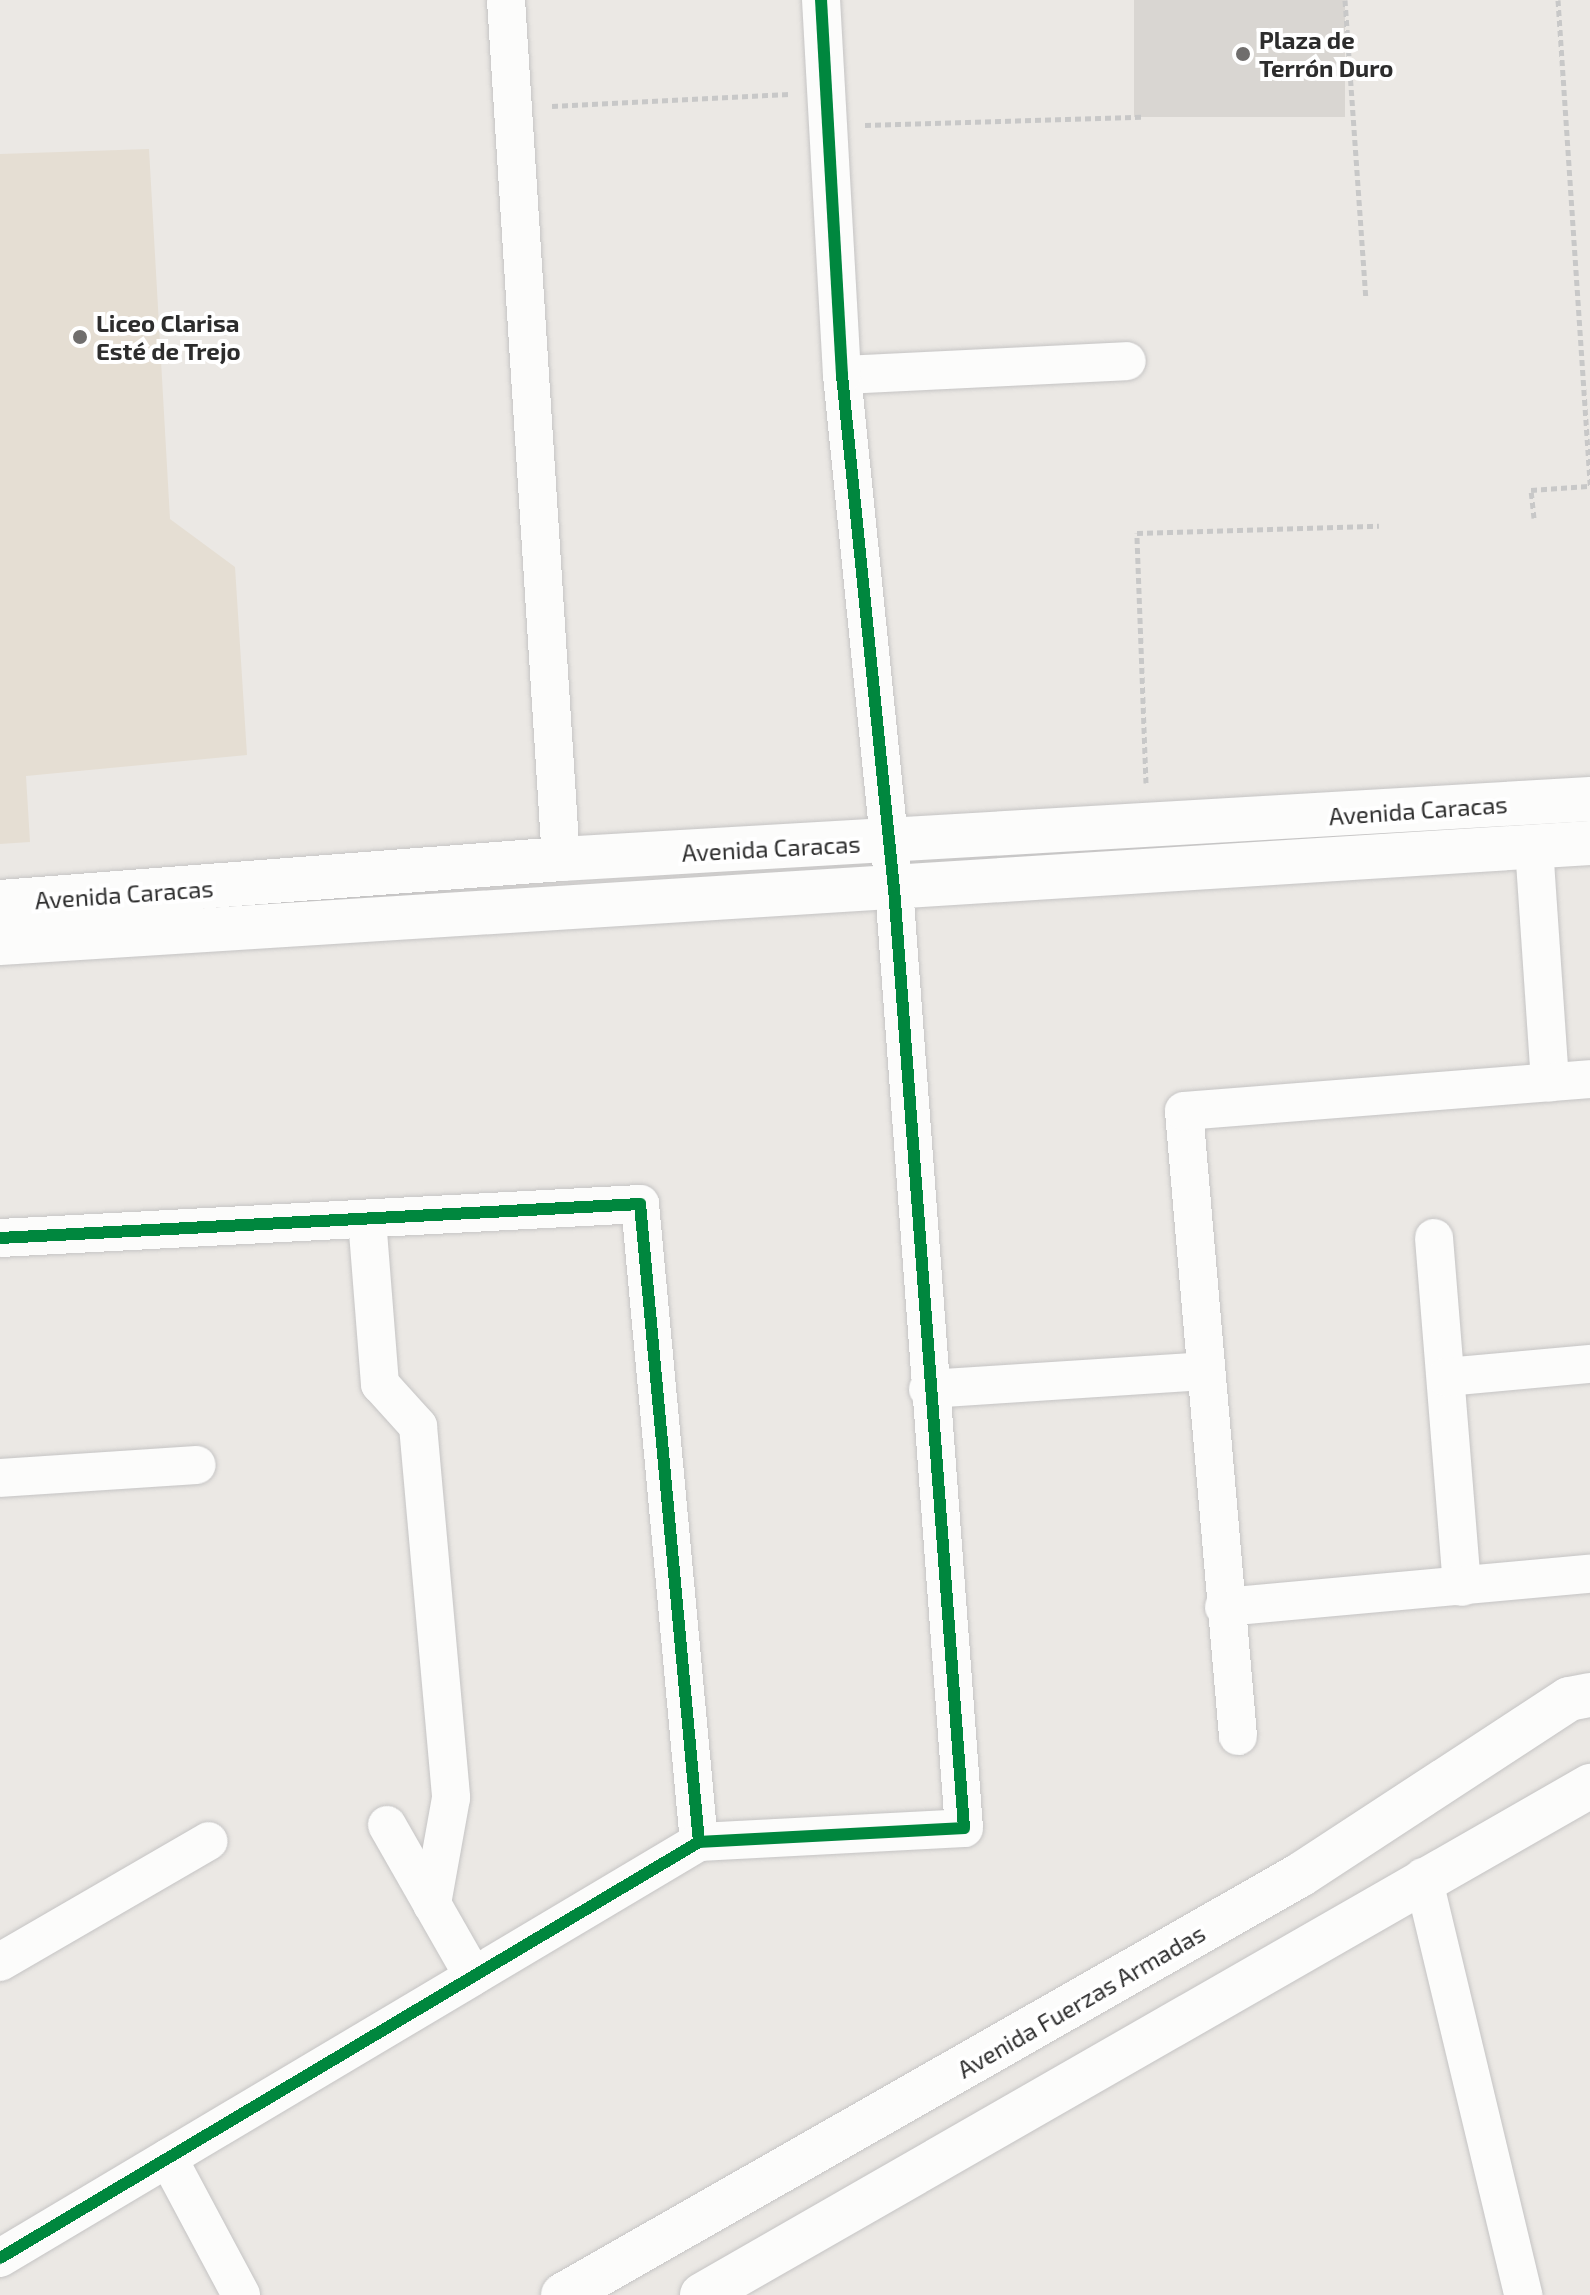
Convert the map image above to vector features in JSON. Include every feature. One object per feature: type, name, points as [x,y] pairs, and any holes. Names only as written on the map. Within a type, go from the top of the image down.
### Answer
[{"type":"main road","name":"Avenida Caracas","points":[[0,902],[561,859],[1148,828],[1590,799]]},
{"type":"main road","name":"Avenida Caracas","points":[[0,943],[563,902],[894,889],[1590,843]]},
{"type":"main road","name":"Avenida Fuerzas Armadas","points":[[563,2295],[1286,1883],[1569,1699],[1590,1695]]},
{"type":"main road","points":[[702,2295],[1423,1877],[1590,1786]]},
{"type":"street","points":[[506,0],[511,108],[530,309],[561,859]]},
{"type":"street","points":[[0,2258],[699,1842],[964,1828],[928,1389],[894,889],[842,375],[821,0]]},
{"type":"street","points":[[842,375],[1127,361]]},
{"type":"street","points":[[1534,847],[1550,1082]]},
{"type":"street","points":[[1238,1736],[1224,1607],[1184,1111],[1590,1079]]},
{"type":"street","points":[[0,1238],[640,1204],[699,1842]]},
{"type":"street","points":[[367,1219],[380,1384],[418,1426],[451,1798],[432,1904]]},
{"type":"street","points":[[1434,1238],[1462,1587]]},
{"type":"street","points":[[1446,1377],[1590,1364]]},
{"type":"street","points":[[928,1389],[1204,1371]]},
{"type":"street","points":[[0,1478],[197,1465]]},
{"type":"street","points":[[1224,1607],[1590,1574]]},
{"type":"street","points":[[387,1825],[473,1976]]},
{"type":"street","points":[[0,1962],[209,1841]]},
{"type":"street","points":[[1423,1877],[1523,2295]]},
{"type":"street","points":[[168,2158],[241,2295]]},
{"type":"path","points":[[1345,0],[1366,298]]},
{"type":"path","points":[[1534,518],[1531,490],[1589,486],[1558,0]]},
{"type":"path","points":[[511,108],[827,109],[1142,117]]},
{"type":"path","points":[[1148,828],[1137,533],[1379,526]]},
{"type":"shaded area","name":"Plaza de Terrón Duro","points":[[1134,0],[1345,0],[1345,117],[1134,117]]},
{"type":"shaded area","name":"Liceo Clarisa Esté de Trejo","points":[[149,149],[170,519],[235,567],[247,755],[26,776],[30,842],[0,844],[0,154]]},
{"type":"cycle path","points":[[0,2258],[699,1842],[964,1828],[894,889],[842,375],[821,0]]},
{"type":"cycle path","points":[[0,1238],[640,1204],[699,1842]]},
{"type":"place","name":"Plaza de Terrón Duro","points":[[1243,54]]},
{"type":"place","name":"Liceo Clarisa Esté de Trejo","points":[[80,337]]}]
